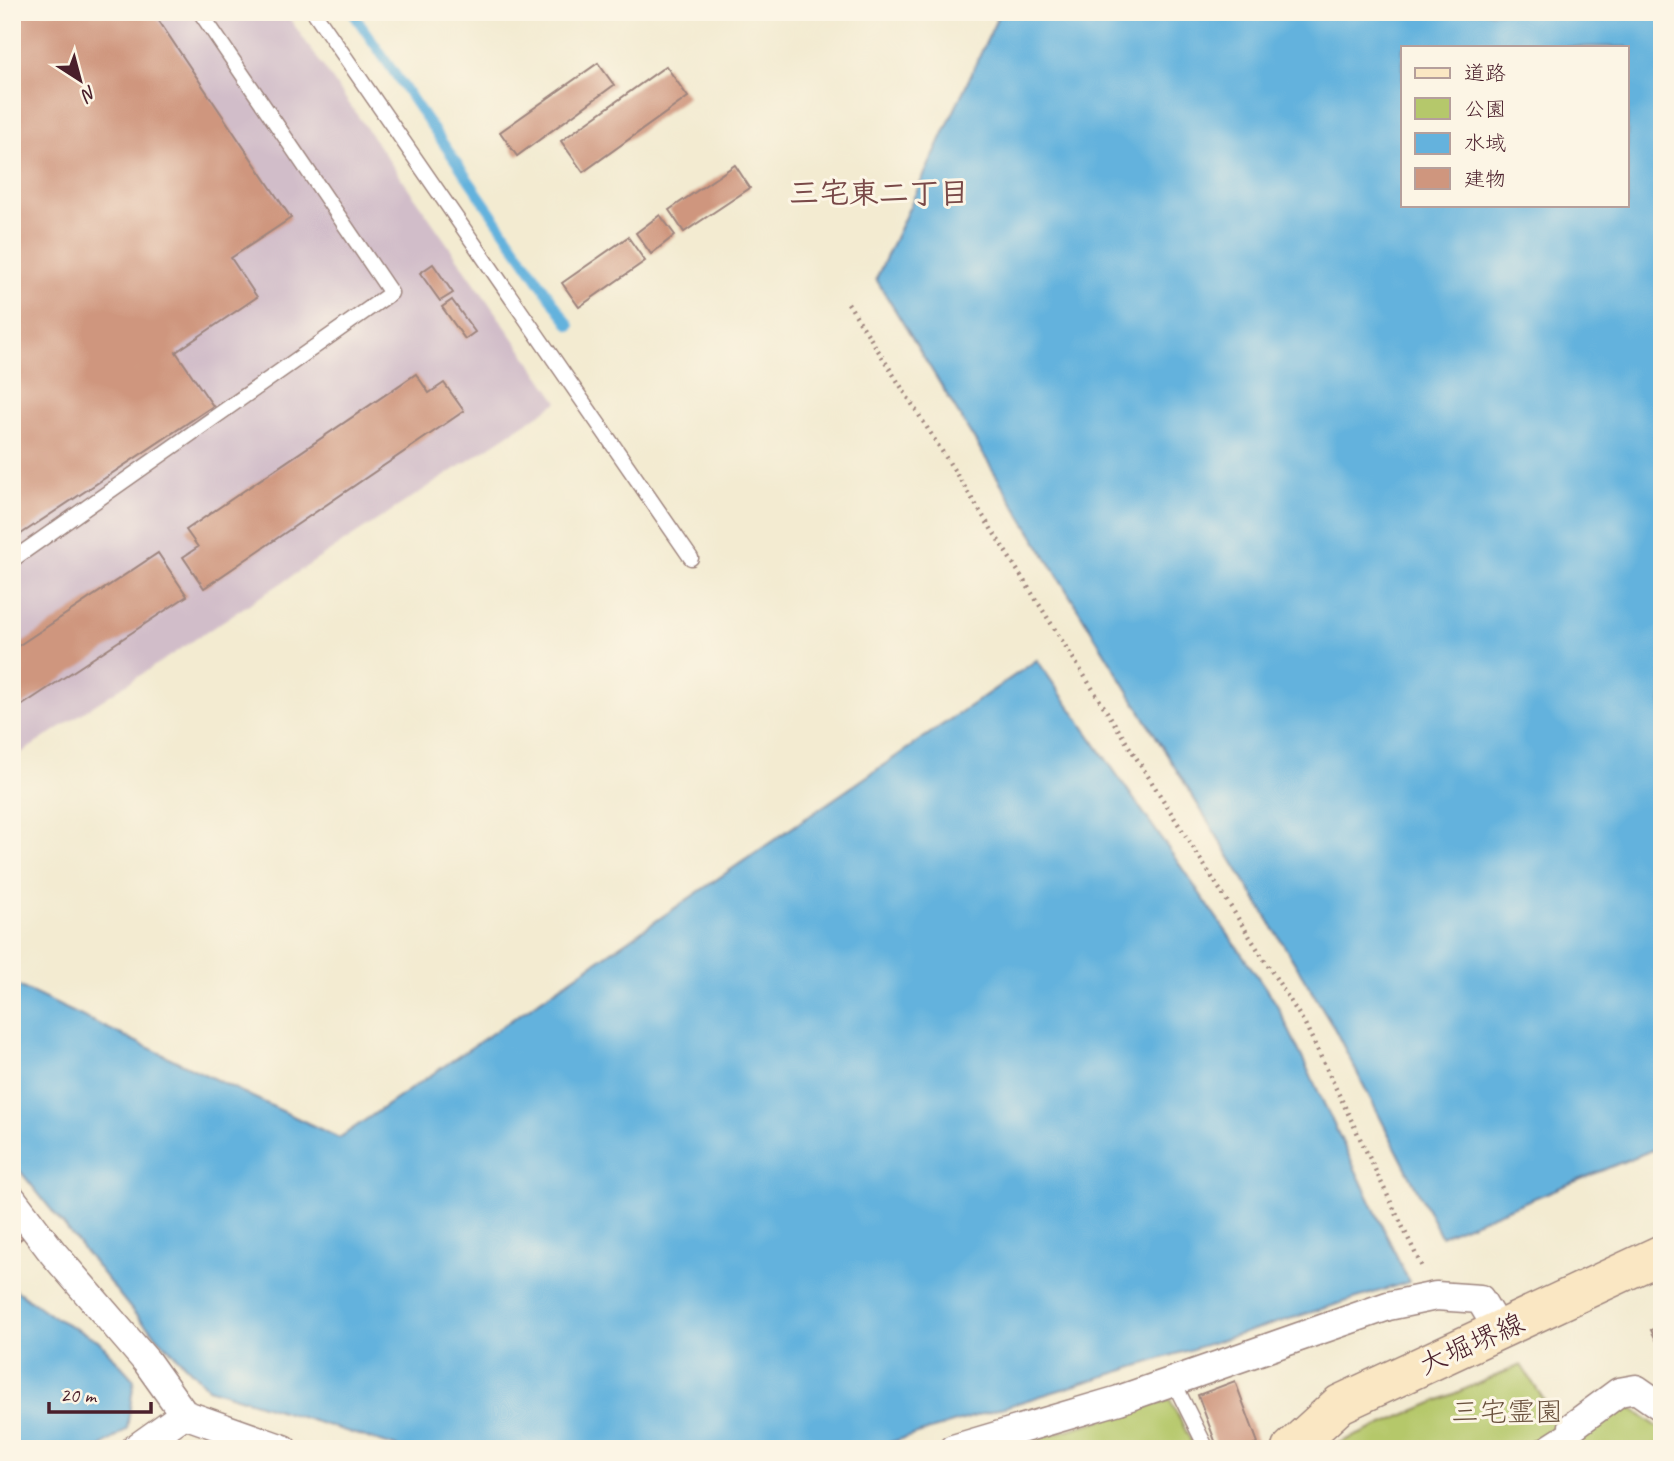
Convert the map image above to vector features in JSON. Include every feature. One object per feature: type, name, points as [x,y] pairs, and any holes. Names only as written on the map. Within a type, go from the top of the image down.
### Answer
[{"type":"main road","name":"大堀堺線","points":[[1291,1449],[1340,1404],[1662,1254]]},
{"type":"street","points":[[12,1199],[53,1254],[147,1362],[168,1430]]},
{"type":"street","points":[[953,1449],[1119,1400],[1388,1306],[1436,1296],[1480,1299],[1499,1331]]},
{"type":"street","points":[[1573,1426],[1619,1391],[1636,1389],[1662,1407]]},
{"type":"street","points":[[135,1449],[168,1430],[283,1449]]},
{"type":"lane","points":[[12,560],[391,293],[200,12]]},
{"type":"lane","points":[[314,12],[691,558]]},
{"type":"lane","points":[[1173,1381],[1207,1449]]},
{"type":"lane","points":[[1537,1449],[1573,1426]]},
{"type":"path","points":[[848,303],[1305,1024],[1436,1296]]},
{"type":"shaded area","points":[[12,12],[285,12],[558,402],[12,759]]},
{"type":"green space","name":"三宅霊園","points":[[1521,1365],[1569,1438],[1625,1404],[1662,1430],[1662,1449],[1325,1449]]},
{"type":"green space","points":[[1170,1400],[1195,1449],[1002,1449]]},
{"type":"water","points":[[1000,12],[1662,12],[1662,1146],[1441,1236],[1332,1024],[876,279]]},
{"type":"water","points":[[1037,660],[1276,1003],[1409,1282],[869,1449],[403,1449],[208,1388],[135,1314],[12,1161],[12,983],[339,1138]]},
{"type":"water","points":[[12,1287],[53,1317],[98,1340],[134,1380],[127,1429],[98,1449],[12,1449]]},
{"type":"building","points":[[12,12],[153,12],[291,218],[231,258],[257,297],[176,352],[213,406],[12,540]]},
{"type":"building","points":[[598,63],[614,85],[517,156],[500,132]]},
{"type":"building","points":[[666,66],[688,97],[583,172],[561,141]]},
{"type":"building","points":[[735,165],[750,188],[684,232],[669,210]]},
{"type":"building","points":[[660,215],[675,235],[651,254],[636,233]]},
{"type":"building","points":[[628,237],[645,261],[579,307],[562,283]]},
{"type":"building","points":[[433,264],[453,293],[440,301],[420,273]]},
{"type":"building","points":[[452,300],[475,332],[465,339],[442,307]]},
{"type":"building","points":[[416,374],[429,393],[444,383],[464,411],[204,588],[183,557],[198,547],[186,530]]},
{"type":"building","points":[[158,553],[187,596],[12,712],[12,650]]},
{"type":"building","points":[[12,1218],[25,1236],[12,1245]]},
{"type":"building","points":[[1662,1325],[1662,1351],[1651,1330]]},
{"type":"building","points":[[1235,1381],[1258,1443],[1242,1449],[1218,1449],[1198,1395]]},
{"type":"waterway","points":[[352,12],[570,326]]},
{"type":"district","name":"三宅東二丁目","points":[[879,193]]}]
